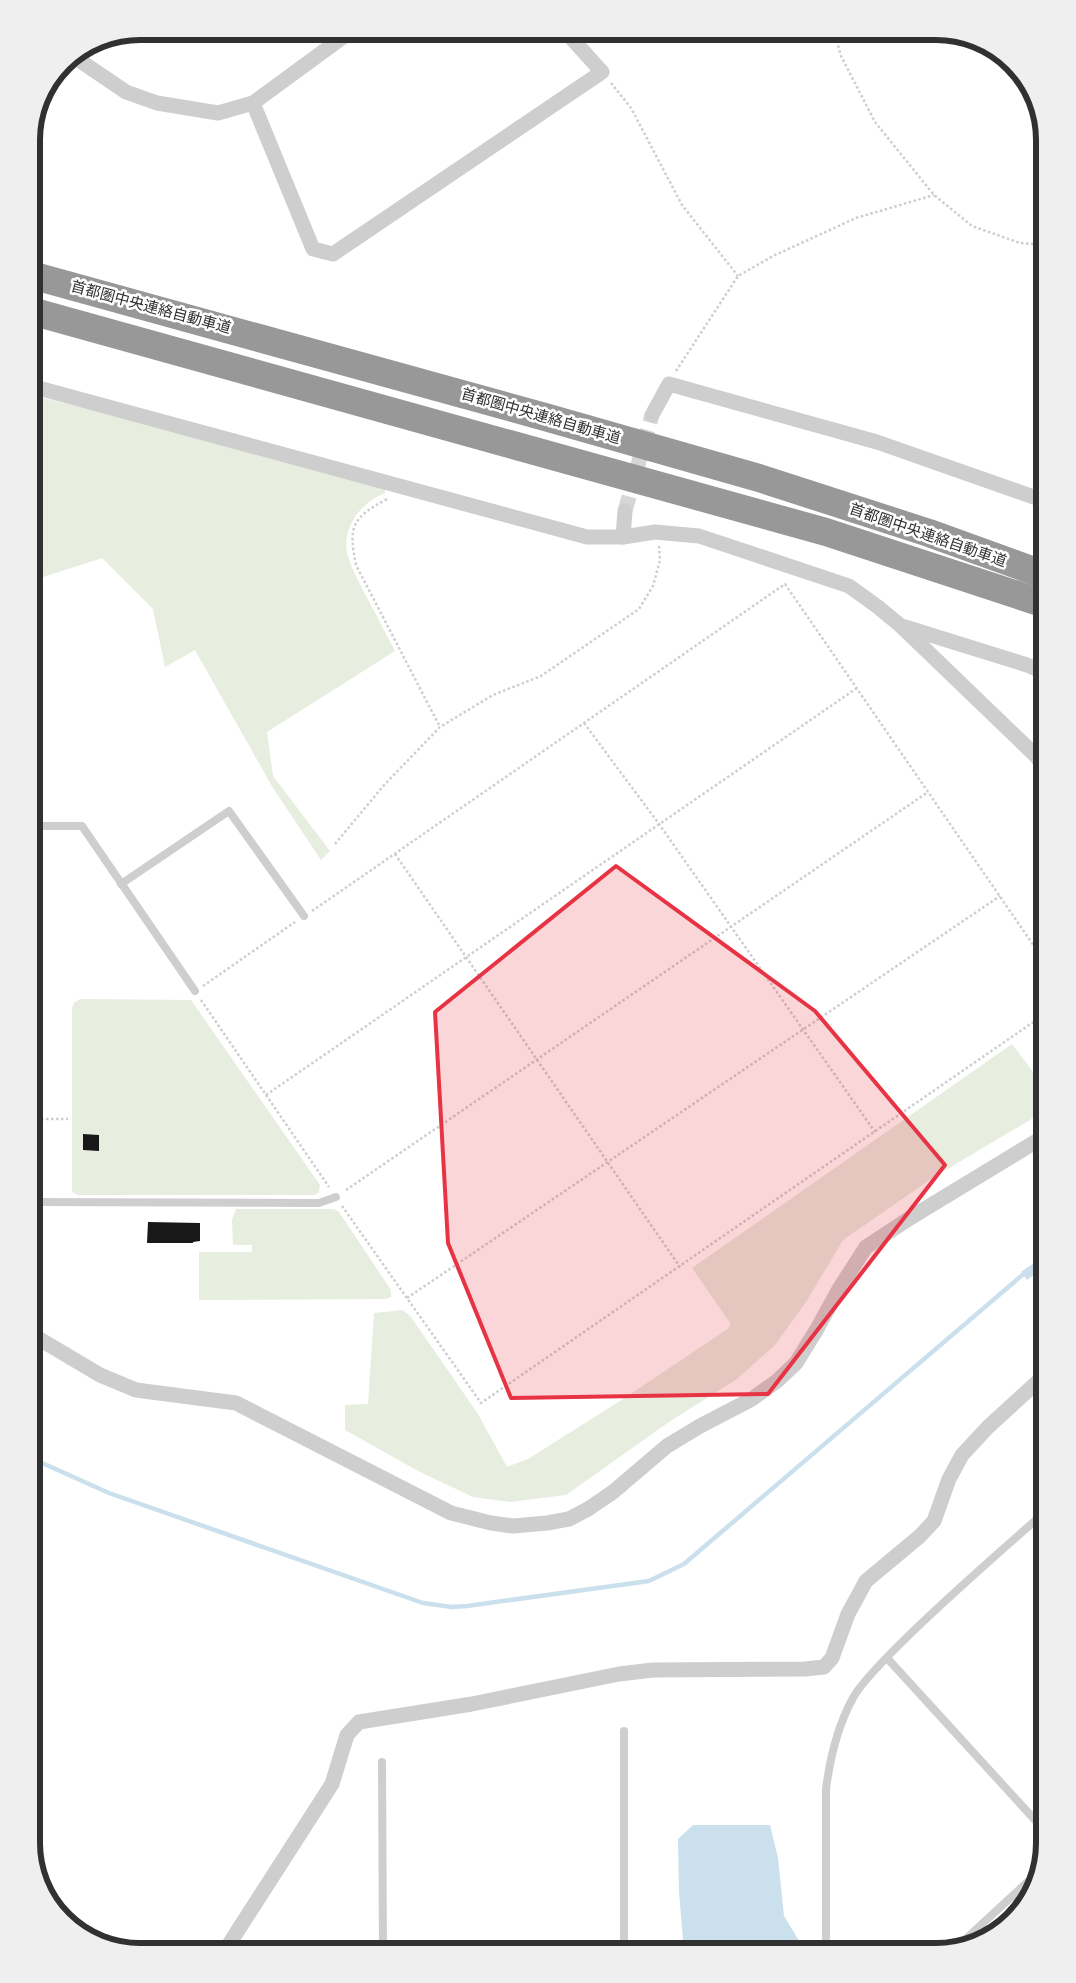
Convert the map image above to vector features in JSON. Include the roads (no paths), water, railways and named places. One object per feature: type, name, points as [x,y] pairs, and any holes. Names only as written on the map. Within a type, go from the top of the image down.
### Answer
[{"type":"highway","name":"首都圏中央連絡自動車道","points":[[40,277],[759,478],[929,533],[1036,572]]},
{"type":"highway","name":"首都圏中央連絡自動車道","points":[[40,313],[826,532],[1036,601]]},
{"type":"street","points":[[80,60],[126,92],[158,103],[218,113],[253,103],[339,40]]},
{"type":"street","points":[[253,103],[313,249],[333,254],[602,72],[573,40]]},
{"type":"street","points":[[652,415],[668,384],[877,442],[1036,498]]},
{"type":"street","points":[[40,388],[587,537],[623,537],[656,532],[699,536],[849,586],[878,606],[901,626],[1036,756]]},
{"type":"street","points":[[623,537],[625,511]]},
{"type":"street","points":[[901,626],[1036,669]]},
{"type":"street","points":[[40,1339],[100,1375],[136,1390],[236,1403],[451,1513],[491,1523],[513,1526],[569,1519],[588,1509],[612,1492],[667,1446],[700,1426],[752,1400],[777,1381],[796,1363],[839,1289],[866,1248],[910,1218],[1036,1141]]},
{"type":"street","points":[[230,1943],[332,1784],[347,1735],[360,1722],[472,1704],[619,1674],[644,1671],[805,1669],[824,1667],[832,1658],[848,1614],[866,1581],[920,1536],[934,1520],[949,1479],[962,1455],[988,1426],[1036,1383]]},
{"type":"lane","points":[[121,884],[229,811],[304,916]]},
{"type":"lane","points":[[40,826],[82,826],[195,991]]},
{"type":"lane","points":[[40,1202],[319,1203],[336,1197]]},
{"type":"lane","points":[[826,1943],[826,1789],[830,1764],[840,1726],[853,1696],[928,1616],[1036,1520]]},
{"type":"lane","points":[[887,1658],[1036,1821]]},
{"type":"lane","points":[[624,1731],[624,1943]]},
{"type":"lane","points":[[382,1762],[383,1943]]},
{"type":"lane","points":[[967,1938],[1028,1882]]},
{"type":"water","points":[[1036,1261],[1036,1274],[1027,1280],[1021,1272]]},
{"type":"water","points":[[693,1825],[770,1825],[778,1858],[784,1916],[800,1943],[683,1943],[679,1892],[678,1839]]},
{"type":"waterway","points":[[40,1462],[109,1493],[423,1603],[452,1607],[467,1606],[649,1581],[684,1564],[1027,1271]]},
{"type":"tunnel","points":[[625,511],[652,415]]}]
